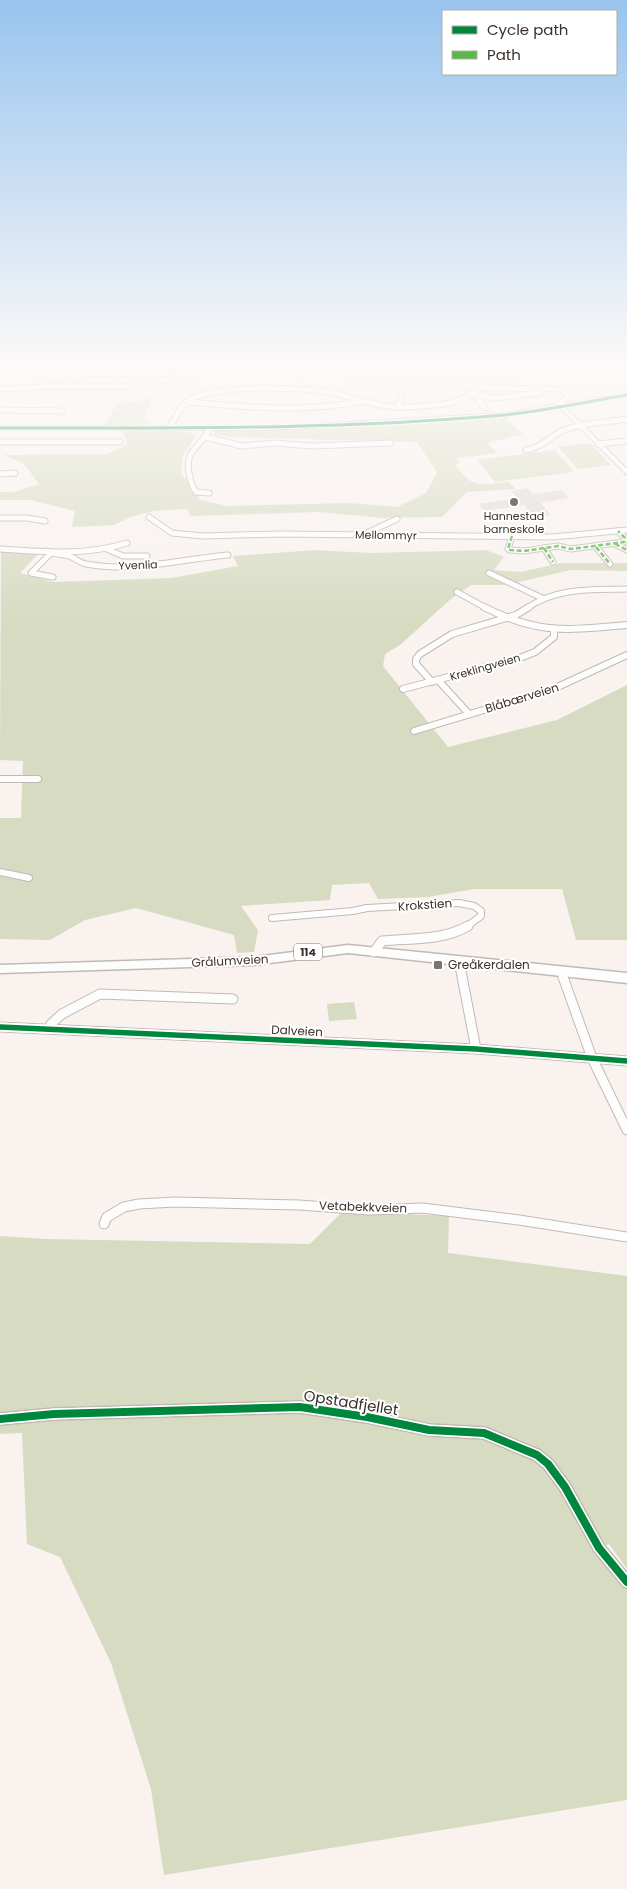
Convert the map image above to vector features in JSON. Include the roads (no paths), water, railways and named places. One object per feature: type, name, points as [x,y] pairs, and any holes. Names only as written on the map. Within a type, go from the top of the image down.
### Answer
[{"type":"main road","name":"Grålumveien","points":[[0,969],[254,961],[332,950],[374,952],[623,976]]},
{"type":"street","points":[[192,451],[186,460],[191,486],[196,492],[209,493]]},
{"type":"street","points":[[605,451],[627,473]]},
{"type":"street","points":[[0,474],[15,473]]},
{"type":"street","name":"Mellommyr","points":[[150,517],[160,526],[172,532],[192,536],[260,534],[553,537],[627,530]]},
{"type":"street","points":[[0,518],[27,518],[45,521]]},
{"type":"street","points":[[363,535],[396,519]]},
{"type":"street","points":[[512,536],[508,544],[508,549],[510,550],[524,551],[558,546],[574,553],[625,540],[618,531]]},
{"type":"street","points":[[553,537],[558,546]]},
{"type":"street","name":"Yvenlia","points":[[0,549],[49,552],[107,549],[127,543]]},
{"type":"street","points":[[615,544],[627,550]]},
{"type":"street","points":[[544,548],[553,562]]},
{"type":"street","points":[[597,548],[610,564]]},
{"type":"street","name":"Yvenlia","points":[[107,549],[122,556],[147,556]]},
{"type":"street","points":[[49,552],[30,573],[53,577]]},
{"type":"street","name":"Yvenlia","points":[[49,552],[71,557],[86,564],[114,566],[163,565],[194,558],[228,555]]},
{"type":"street","points":[[490,573],[542,598]]},
{"type":"street","points":[[469,714],[416,664],[416,659],[420,654],[452,634],[509,618],[542,598],[570,591],[627,589]]},
{"type":"street","points":[[457,592],[509,618],[530,626],[554,629],[627,625]]},
{"type":"street","name":"Kreklingveien","points":[[403,689],[535,652],[554,637],[554,629]]},
{"type":"street","name":"Blåbærveien","points":[[414,731],[553,689],[627,655]]},
{"type":"street","points":[[0,779],[38,779]]},
{"type":"street","points":[[0,872],[30,878]]},
{"type":"street","name":"Krokstien","points":[[272,918],[352,912],[367,908],[460,903],[474,906],[481,911],[481,916],[476,921],[460,932],[422,940],[385,940],[379,943],[374,952]]},
{"type":"street","points":[[460,961],[476,1049]]},
{"type":"street","points":[[563,977],[592,1058],[627,1130]]},
{"type":"street","points":[[50,1028],[51,1024],[62,1014],[100,994],[233,999]]},
{"type":"street","name":"Dalveien","points":[[0,1027],[476,1049],[627,1061]]},
{"type":"street","name":"Vetabekkveien","points":[[104,1224],[107,1217],[115,1212],[139,1204],[174,1202],[290,1204],[369,1210],[422,1208],[519,1220],[627,1237]]},
{"type":"street","name":"Opstadfjellet","points":[[0,1419],[54,1414],[300,1407],[358,1415],[430,1430],[484,1434],[511,1443],[537,1455],[548,1464],[565,1488],[599,1548],[627,1582]]},
{"type":"place","name":"Hannestad barneskole","points":[[514,502]]},
{"type":"place","name":"Greåkerdalen","points":[[438,965]]}]
